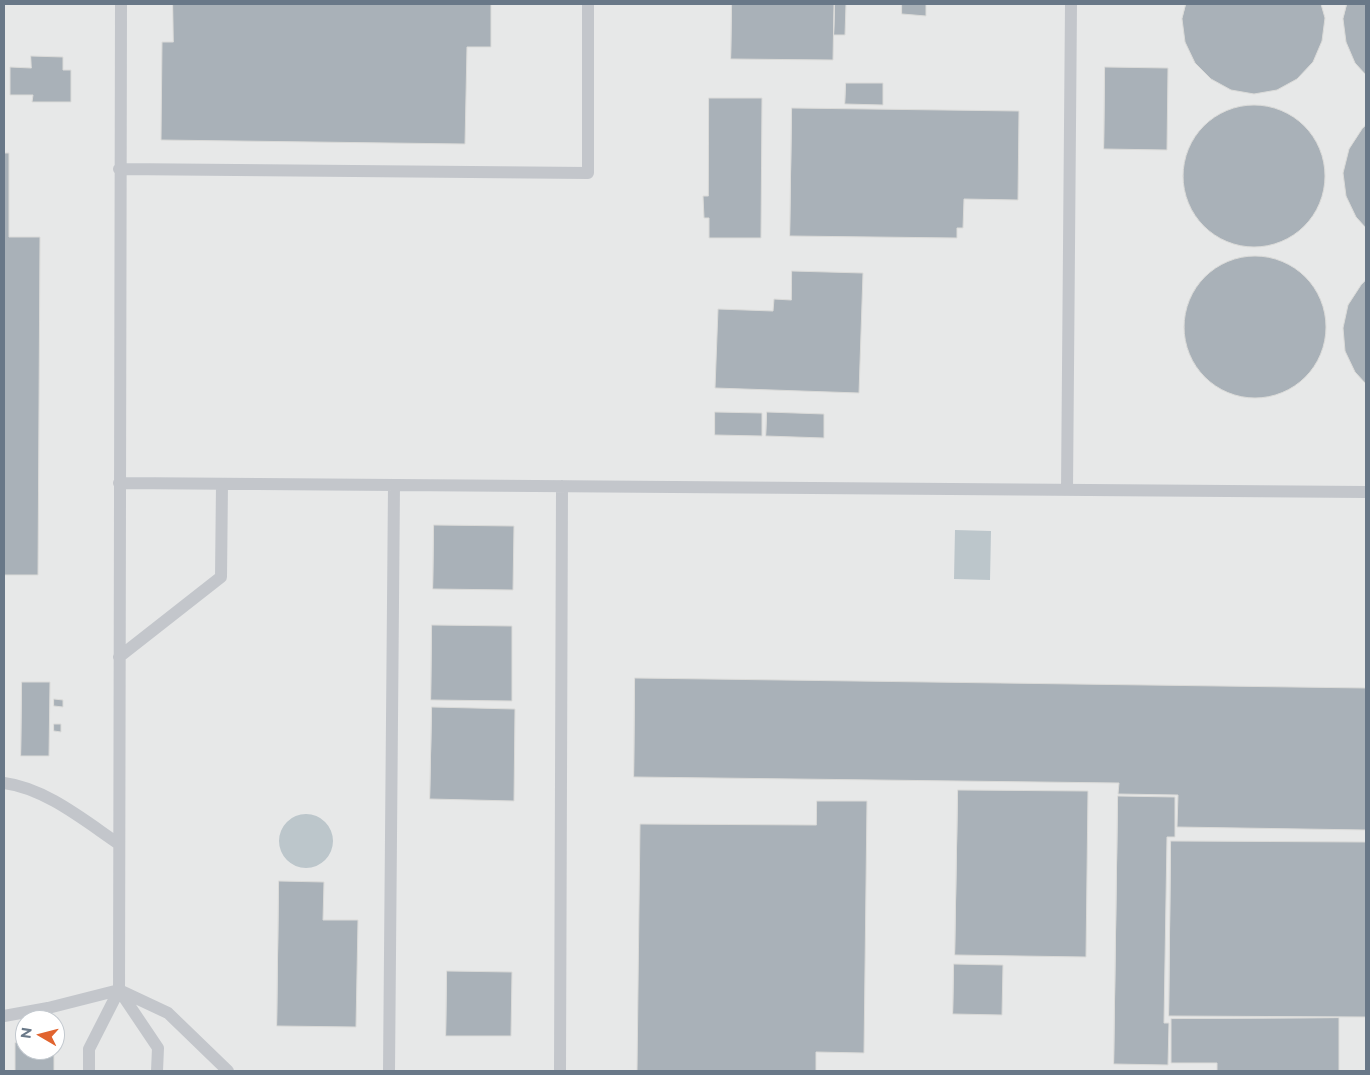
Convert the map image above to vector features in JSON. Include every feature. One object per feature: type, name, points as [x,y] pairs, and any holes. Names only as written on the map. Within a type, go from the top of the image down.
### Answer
[{"type":"lane","points":[[89,1071],[89,1049],[119,990],[119,169],[121,4]]},
{"type":"lane","points":[[119,169],[588,173],[588,4]]},
{"type":"lane","points":[[1067,490],[1071,4]]},
{"type":"lane","points":[[119,483],[1366,492]]},
{"type":"lane","points":[[119,657],[220,577],[222,484]]},
{"type":"lane","points":[[389,1071],[394,485]]},
{"type":"lane","points":[[560,1071],[562,486]]},
{"type":"lane","points":[[4,783],[12,784],[52,800],[119,844]]},
{"type":"lane","points":[[119,990],[158,1048],[157,1071]]},
{"type":"lane","points":[[4,1016],[48,1008],[119,990],[168,1013],[228,1071]]},
{"type":"shaded area","points":[[4,4],[1366,4],[1366,1071],[4,1071]]},
{"type":"shaded area","points":[[955,530],[991,531],[990,580],[954,579]]},
{"type":"shaded area","points":[[301,814],[311,814],[321,818],[329,826],[333,841],[329,856],[321,864],[311,868],[301,868],[291,864],[283,856],[279,846],[279,836],[283,826],[291,818]]},
{"type":"building","points":[[173,4],[491,4],[491,47],[467,47],[465,144],[161,140],[162,42],[173,42]]},
{"type":"building","points":[[732,4],[834,4],[833,60],[731,59]]},
{"type":"building","points":[[835,4],[846,4],[845,35],[834,35]]},
{"type":"building","points":[[902,4],[926,4],[926,16],[902,14]]},
{"type":"building","points":[[1186,4],[1321,4],[1325,18],[1322,41],[1313,62],[1297,79],[1277,90],[1254,94],[1231,90],[1211,79],[1195,63],[1185,42],[1182,19]]},
{"type":"building","points":[[1347,4],[1366,4],[1366,75],[1355,63],[1346,42],[1343,19]]},
{"type":"building","points":[[31,56],[63,57],[63,70],[71,70],[71,102],[32,102],[33,95],[10,95],[10,67],[31,68]]},
{"type":"building","points":[[1105,67],[1168,68],[1167,150],[1104,149]]},
{"type":"building","points":[[846,83],[883,83],[883,105],[845,104]]},
{"type":"building","points":[[709,98],[762,98],[761,238],[709,238],[709,218],[704,218],[703,196],[708,196]]},
{"type":"building","points":[[1254,105],[1281,111],[1293,117],[1304,126],[1313,137],[1319,149],[1325,176],[1319,203],[1313,215],[1304,226],[1293,235],[1281,241],[1254,247],[1227,241],[1215,235],[1204,226],[1195,215],[1189,203],[1183,176],[1189,149],[1195,137],[1204,126],[1215,117],[1227,111]]},
{"type":"building","points":[[792,108],[1019,111],[1018,200],[964,199],[963,228],[957,228],[957,238],[790,236]]},
{"type":"building","points":[[1366,125],[1366,228],[1356,217],[1346,196],[1343,173],[1349,149]]},
{"type":"building","points":[[4,153],[9,153],[9,237],[40,237],[38,575],[4,575]]},
{"type":"building","points":[[1255,256],[1282,262],[1294,268],[1305,277],[1314,288],[1320,300],[1326,327],[1320,354],[1314,366],[1305,377],[1294,386],[1282,392],[1255,398],[1228,392],[1216,386],[1205,377],[1196,366],[1190,354],[1184,327],[1190,300],[1196,288],[1205,277],[1216,268],[1228,262]]},
{"type":"building","points":[[792,271],[863,273],[859,393],[715,388],[718,309],[773,311],[774,299],[791,300]]},
{"type":"building","points":[[1366,280],[1366,384],[1355,372],[1345,351],[1343,328],[1348,305]]},
{"type":"building","points":[[715,412],[762,413],[762,436],[715,435]]},
{"type":"building","points":[[767,412],[824,414],[824,438],[766,436]]},
{"type":"building","points":[[434,525],[514,526],[513,590],[433,589]]},
{"type":"building","points":[[432,625],[512,626],[512,701],[431,700]]},
{"type":"building","points":[[635,678],[1366,688],[1366,830],[1177,827],[1178,795],[1118,794],[1119,783],[634,777]]},
{"type":"building","points":[[22,682],[50,682],[49,756],[21,756]]},
{"type":"building","points":[[54,699],[63,700],[63,707],[54,706]]},
{"type":"building","points":[[432,707],[515,709],[514,801],[430,799]]},
{"type":"building","points":[[54,724],[61,724],[61,732],[54,731]]},
{"type":"building","points":[[958,790],[1088,791],[1086,957],[955,955]]},
{"type":"building","points":[[1118,796],[1175,797],[1175,837],[1167,837],[1164,1023],[1169,1023],[1168,1065],[1114,1064]]},
{"type":"building","points":[[817,801],[867,801],[864,1053],[816,1052],[816,1071],[637,1071],[640,824],[816,825]]},
{"type":"building","points":[[1171,841],[1366,842],[1366,1017],[1169,1016]]},
{"type":"building","points":[[279,881],[324,882],[323,920],[358,920],[356,1027],[277,1026]]},
{"type":"building","points":[[954,964],[1003,965],[1002,1015],[953,1014]]},
{"type":"building","points":[[447,971],[512,972],[511,1036],[446,1036]]},
{"type":"building","points":[[1339,1018],[1339,1071],[1217,1071],[1217,1063],[1171,1063],[1171,1019]]},
{"type":"building","points":[[15,1060],[54,1060],[54,1071],[15,1071]]}]
